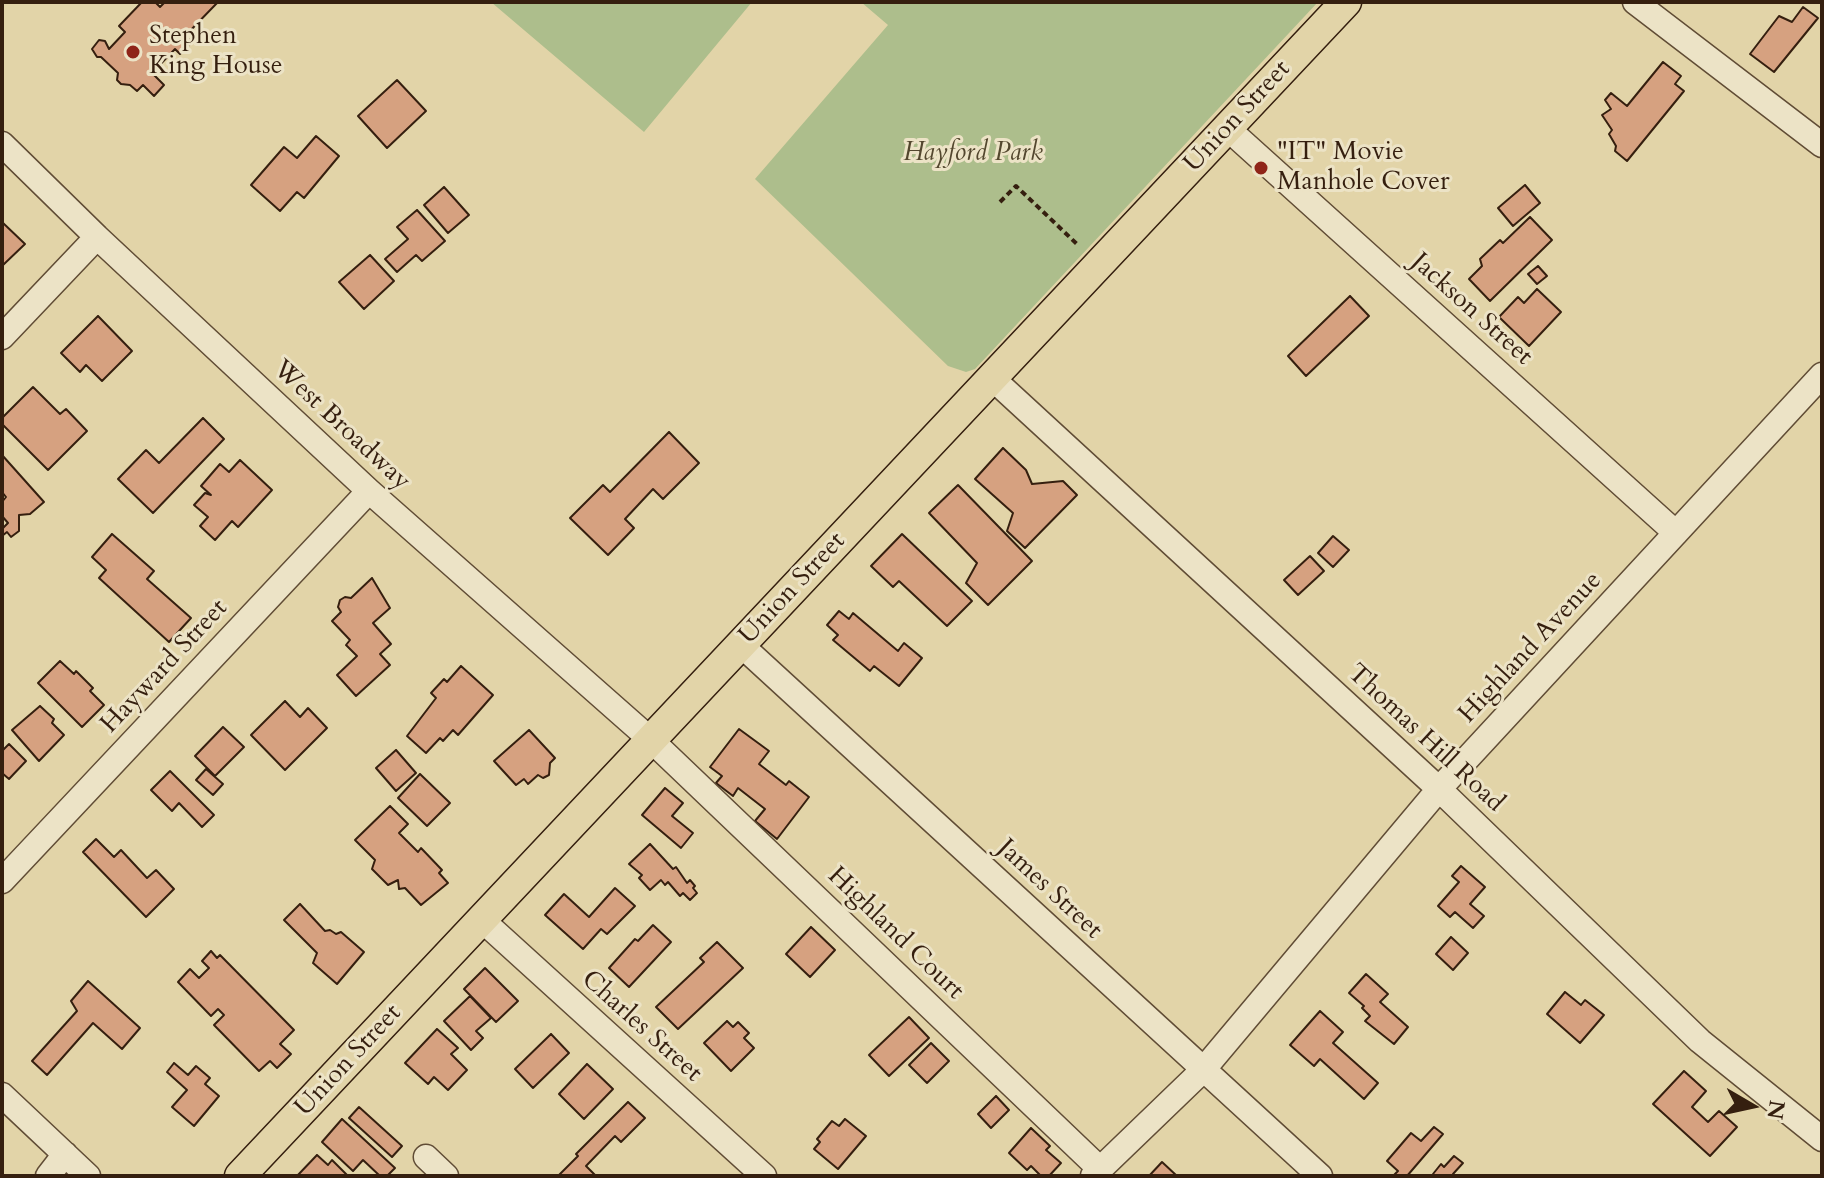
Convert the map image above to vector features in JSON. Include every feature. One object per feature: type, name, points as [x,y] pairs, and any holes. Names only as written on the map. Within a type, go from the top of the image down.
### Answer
[{"type":"main road","name":"Union Street","points":[[249,1172],[1346,2]]},
{"type":"street","points":[[1635,2],[1822,145]]},
{"type":"street","name":"Jackson Street","points":[[1227,128],[1676,533]]},
{"type":"street","name":"West Broadway","points":[[2,144],[369,491],[651,740]]},
{"type":"street","points":[[2,337],[97,237]]},
{"type":"street","name":"Highland Avenue","points":[[1096,1172],[1203,1070],[1439,789],[1822,375]]},
{"type":"street","name":"Thomas Hill Road","points":[[992,378],[1439,789],[1700,1041],[1822,1139]]},
{"type":"street","name":"Hayward Street","points":[[2,881],[369,491]]},
{"type":"street","name":"James Street","points":[[741,645],[1320,1176]]},
{"type":"street","name":"Highland Court","points":[[651,740],[1096,1172]]},
{"type":"street","name":"Charles Street","points":[[482,920],[764,1176]]},
{"type":"street","points":[[2,1095],[88,1176]]},
{"type":"street","points":[[48,1176],[65,1154]]},
{"type":"street","points":[[426,1157],[446,1176]]},
{"type":"path","points":[[1000,202],[1016,186],[1079,246]]},
{"type":"green space","points":[[491,2],[752,2],[644,132]]},
{"type":"green space","name":"Hayford Park","points":[[861,2],[1318,2],[975,369],[966,372],[948,366],[755,179],[888,25]]},
{"type":"building","name":"Stephen King House","points":[[142,2],[155,2],[160,7],[165,2],[218,2],[185,36],[192,42],[180,54],[175,49],[152,73],[164,85],[154,96],[143,85],[137,91],[130,85],[121,84],[117,80],[118,73],[101,57],[97,57],[92,49],[99,40],[105,41],[109,49],[125,32],[119,26]]},
{"type":"building","points":[[1803,7],[1818,18],[1774,72],[1750,54],[1779,16],[1792,22]]},
{"type":"building","points":[[1663,62],[1681,76],[1675,84],[1684,91],[1627,161],[1615,151],[1616,146],[1609,134],[1612,130],[1602,115],[1611,109],[1605,100],[1611,93],[1627,106]]},
{"type":"building","points":[[397,80],[426,111],[387,148],[358,116]]},
{"type":"building","points":[[316,136],[339,156],[304,198],[297,192],[280,211],[251,185],[284,147],[297,158]]},
{"type":"building","points":[[1525,185],[1540,203],[1513,226],[1498,208]]},
{"type":"building","points":[[444,187],[469,215],[448,233],[424,205]]},
{"type":"building","points":[[417,210],[445,241],[422,261],[416,255],[397,272],[385,259],[408,239],[397,227]]},
{"type":"building","points":[[1530,217],[1552,240],[1490,301],[1469,279],[1482,266],[1480,259],[1500,240],[1503,243]]},
{"type":"building","points":[[2,222],[25,244],[2,266]]},
{"type":"building","points":[[370,255],[394,281],[364,309],[339,282]]},
{"type":"building","points":[[1538,266],[1547,276],[1537,284],[1528,274]]},
{"type":"building","points":[[1537,289],[1561,312],[1529,346],[1499,317],[1518,297],[1524,303]]},
{"type":"building","points":[[1350,296],[1369,316],[1306,376],[1288,356]]},
{"type":"building","points":[[98,316],[132,351],[102,381],[86,365],[80,372],[61,353]]},
{"type":"building","points":[[33,387],[60,414],[66,409],[87,431],[48,470],[2,424],[2,418]]},
{"type":"building","points":[[203,418],[224,439],[153,513],[118,479],[146,450],[159,463]]},
{"type":"building","points":[[669,432],[699,463],[663,499],[653,489],[625,519],[634,528],[608,555],[570,518],[603,485],[610,492]]},
{"type":"building","points":[[1003,448],[1026,470],[1032,484],[1063,481],[1077,495],[1025,548],[1007,531],[1013,513],[975,479]]},
{"type":"building","points":[[2,455],[44,502],[30,514],[19,515],[19,531],[11,537],[7,532],[2,536],[2,529],[8,523],[2,516],[2,502],[6,497],[2,492]]},
{"type":"building","points":[[240,460],[272,490],[238,527],[232,521],[215,540],[200,526],[208,517],[194,505],[205,493],[211,495],[201,486],[220,464],[229,472]]},
{"type":"building","points":[[958,485],[1032,561],[988,605],[966,583],[977,563],[929,513]]},
{"type":"building","points":[[112,534],[154,571],[147,579],[191,618],[169,642],[99,578],[106,570],[92,557]]},
{"type":"building","points":[[902,534],[972,601],[947,626],[899,581],[893,587],[871,566]]},
{"type":"building","points":[[1333,536],[1349,550],[1333,567],[1318,553]]},
{"type":"building","points":[[1310,556],[1324,571],[1298,595],[1284,580]]},
{"type":"building","points":[[372,578],[390,608],[373,623],[391,644],[380,654],[390,665],[356,696],[337,675],[357,656],[346,645],[350,640],[332,621],[341,612],[338,607],[340,600],[351,598]]},
{"type":"building","points":[[839,611],[849,619],[853,613],[898,651],[904,643],[922,658],[899,686],[874,666],[870,671],[833,640],[838,635],[827,625]]},
{"type":"building","points":[[60,661],[93,688],[90,691],[104,705],[82,727],[38,683]]},
{"type":"building","points":[[461,666],[493,695],[458,735],[453,730],[426,753],[407,736],[436,698],[431,693],[444,679],[447,682]]},
{"type":"building","points":[[285,701],[300,717],[308,708],[327,728],[285,770],[251,735]]},
{"type":"building","points":[[40,706],[54,719],[52,723],[64,735],[39,761],[12,730]]},
{"type":"building","points":[[223,727],[244,747],[215,776],[195,756]]},
{"type":"building","points":[[739,729],[769,751],[759,764],[786,785],[789,781],[809,797],[777,839],[755,821],[765,809],[738,788],[733,796],[716,783],[722,776],[710,767]]},
{"type":"building","points":[[529,730],[555,758],[550,763],[549,775],[543,778],[538,775],[528,784],[524,779],[516,785],[494,761]]},
{"type":"building","points":[[9,744],[26,761],[9,779],[2,773],[2,751]]},
{"type":"building","points":[[396,750],[416,773],[396,791],[376,768]]},
{"type":"building","points":[[206,769],[223,784],[213,795],[196,780]]},
{"type":"building","points":[[170,771],[214,815],[202,827],[179,803],[172,811],[151,790]]},
{"type":"building","points":[[420,774],[450,803],[427,826],[398,798]]},
{"type":"building","points":[[665,788],[683,803],[672,816],[693,833],[681,848],[642,815]]},
{"type":"building","points":[[390,806],[408,824],[399,833],[418,852],[421,848],[442,870],[439,873],[448,883],[421,905],[405,888],[399,889],[398,880],[388,885],[372,869],[375,860],[355,840]]},
{"type":"building","points":[[96,839],[114,857],[121,850],[147,878],[156,870],[174,889],[146,917],[83,852]]},
{"type":"building","points":[[650,844],[673,869],[676,867],[687,883],[690,880],[695,886],[693,888],[697,893],[690,900],[661,880],[650,890],[639,878],[642,875],[629,864]]},
{"type":"building","points":[[1461,866],[1485,887],[1470,904],[1484,916],[1473,928],[1455,912],[1450,917],[1438,906],[1459,882],[1452,876]]},
{"type":"building","points":[[615,888],[635,906],[607,934],[601,929],[583,949],[545,915],[564,894],[589,917]]},
{"type":"building","points":[[300,904],[325,931],[341,932],[364,952],[337,984],[313,963],[317,953],[284,920]]},
{"type":"building","points":[[653,925],[671,942],[629,987],[609,968],[635,939],[638,941]]},
{"type":"building","points":[[811,927],[835,950],[810,977],[786,954]]},
{"type":"building","points":[[1451,937],[1468,953],[1453,970],[1436,954]]},
{"type":"building","points":[[717,942],[743,968],[678,1029],[656,1007],[704,962],[700,958]]},
{"type":"building","points":[[211,951],[217,958],[220,955],[294,1030],[280,1044],[291,1054],[277,1068],[270,1061],[259,1071],[214,1025],[224,1015],[218,1009],[211,1016],[178,982],[190,969],[199,978],[209,968],[202,961]]},
{"type":"building","points":[[485,968],[518,1001],[496,1022],[464,989]]},
{"type":"building","points":[[1366,974],[1388,994],[1380,1002],[1408,1027],[1394,1044],[1365,1021],[1370,1016],[1349,993]]},
{"type":"building","points":[[88,981],[140,1028],[122,1049],[93,1023],[47,1075],[32,1061],[77,1011],[71,1001]]},
{"type":"building","points":[[1565,992],[1581,1005],[1585,1000],[1604,1015],[1580,1043],[1547,1014]]},
{"type":"building","points":[[470,996],[491,1018],[476,1031],[483,1038],[471,1050],[444,1021]]},
{"type":"building","points":[[1320,1011],[1343,1032],[1333,1043],[1378,1083],[1364,1099],[1320,1059],[1314,1066],[1290,1045]]},
{"type":"building","points":[[909,1017],[929,1038],[889,1076],[869,1055]]},
{"type":"building","points":[[727,1021],[733,1027],[738,1022],[749,1033],[744,1038],[754,1048],[731,1071],[704,1043]]},
{"type":"building","points":[[437,1029],[458,1048],[451,1054],[467,1070],[448,1090],[434,1077],[428,1084],[405,1063]]},
{"type":"building","points":[[551,1034],[569,1053],[533,1088],[515,1069]]},
{"type":"building","points":[[931,1043],[949,1061],[927,1083],[909,1065]]},
{"type":"building","points":[[174,1063],[188,1075],[196,1066],[210,1078],[205,1084],[219,1096],[194,1126],[172,1107],[187,1090],[167,1072]]},
{"type":"building","points":[[587,1064],[613,1089],[584,1119],[559,1094]]},
{"type":"building","points":[[1684,1071],[1706,1091],[1692,1107],[1708,1122],[1719,1111],[1737,1127],[1710,1156],[1653,1104]]},
{"type":"building","points":[[996,1096],[1009,1110],[991,1128],[978,1114]]},
{"type":"building","points":[[628,1102],[645,1118],[621,1142],[615,1136],[586,1166],[596,1176],[558,1176],[578,1156],[576,1154]]},
{"type":"building","points":[[359,1107],[402,1146],[392,1157],[349,1118]]},
{"type":"building","points":[[342,1119],[395,1168],[387,1176],[380,1176],[363,1160],[353,1171],[322,1142]]},
{"type":"building","points":[[845,1119],[866,1136],[838,1169],[814,1149],[820,1142],[817,1139],[832,1121],[839,1126]]},
{"type":"building","points":[[1434,1127],[1443,1134],[1407,1176],[1393,1176],[1398,1171],[1387,1161],[1411,1133],[1421,1141]]},
{"type":"building","points":[[1031,1128],[1050,1146],[1046,1150],[1061,1163],[1049,1176],[1041,1176],[1031,1166],[1027,1170],[1009,1153]]},
{"type":"building","points":[[317,1155],[328,1165],[332,1160],[348,1176],[297,1176]]},
{"type":"building","points":[[1454,1156],[1463,1163],[1453,1174],[1455,1176],[1433,1174],[1441,1164],[1444,1167]]},
{"type":"building","points":[[1162,1162],[1177,1176],[1149,1176]]},
{"type":"place","name":"Stephen King House","points":[[133,52]]},
{"type":"place","name":"\"IT\" Movie Manhole Cover","points":[[1261,168]]}]
